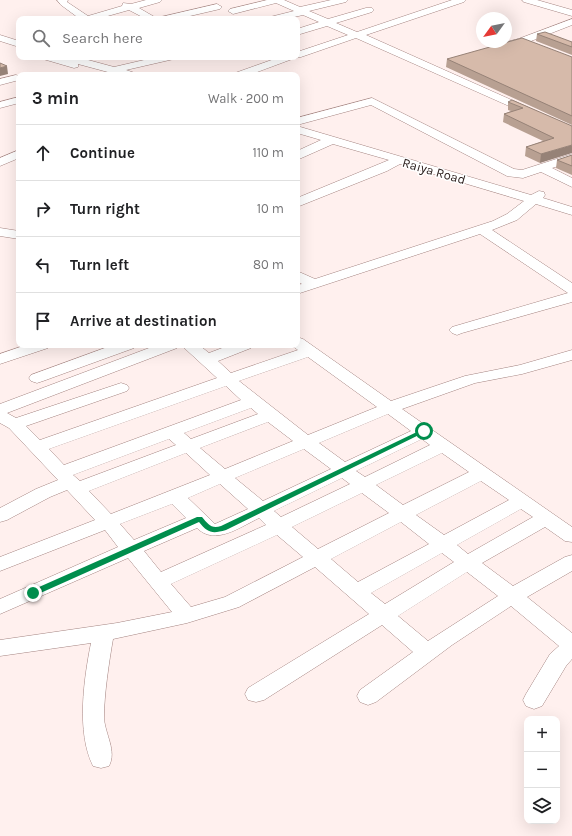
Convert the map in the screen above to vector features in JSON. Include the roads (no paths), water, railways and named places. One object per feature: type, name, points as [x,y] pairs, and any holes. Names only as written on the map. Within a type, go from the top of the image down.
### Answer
[{"type":"street","points":[[62,0],[61,1],[64,4],[83,16]]},
{"type":"street","points":[[115,0],[147,16]]},
{"type":"street","points":[[97,16],[157,0]]},
{"type":"street","points":[[233,11],[278,0],[572,131]]},
{"type":"street","points":[[284,16],[343,0]]},
{"type":"street","points":[[300,54],[461,0]]},
{"type":"street","points":[[527,0],[572,13]]},
{"type":"street","points":[[178,16],[217,8]]},
{"type":"street","points":[[300,31],[328,23],[343,16],[369,10]]},
{"type":"street","points":[[489,50],[522,41],[572,22]]},
{"type":"street","points":[[522,41],[536,47]]},
{"type":"street","points":[[59,60],[109,72]]},
{"type":"street","points":[[76,60],[110,72]]},
{"type":"street","points":[[117,72],[159,60]]},
{"type":"street","points":[[248,72],[282,60]]},
{"type":"street","points":[[431,67],[446,63]]},
{"type":"street","points":[[0,82],[16,78]]},
{"type":"street","points":[[0,105],[16,101]]},
{"type":"street","points":[[300,121],[372,101],[511,173],[523,174],[572,158]]},
{"type":"street","name":"Raiya Road","points":[[300,123],[536,197]]},
{"type":"street","name":"Raiya Road","points":[[300,130],[398,160],[571,205]]},
{"type":"street","points":[[300,155],[331,140]]},
{"type":"street","points":[[0,162],[16,155]]},
{"type":"street","points":[[300,202],[383,168],[398,160]]},
{"type":"street","points":[[542,168],[572,184]]},
{"type":"street","points":[[300,289],[483,230],[512,217],[536,197]]},
{"type":"street","points":[[483,230],[572,290]]},
{"type":"street","points":[[0,232],[16,235]]},
{"type":"street","points":[[300,277],[313,284]]},
{"type":"street","points":[[457,330],[572,297]]},
{"type":"street","points":[[303,346],[572,536]]},
{"type":"street","points":[[0,359],[33,348]]},
{"type":"street","points":[[37,378],[120,348]]},
{"type":"street","points":[[0,410],[162,348]]},
{"type":"street","points":[[193,348],[270,415],[442,545],[569,638],[558,660],[534,700]]},
{"type":"street","points":[[207,359],[237,348]]},
{"type":"street","points":[[37,447],[228,380],[299,348]]},
{"type":"street","points":[[0,564],[175,496],[389,408],[471,379],[522,369],[572,355]]},
{"type":"street","points":[[8,420],[121,388]]},
{"type":"street","points":[[0,516],[43,493],[172,432],[253,401]]},
{"type":"street","points":[[69,481],[187,446],[270,415]]},
{"type":"street","points":[[8,420],[37,447],[108,522],[187,616]]},
{"type":"street","points":[[175,496],[208,528],[215,530],[223,528],[424,431]]},
{"type":"street","points":[[172,432],[316,559],[427,652]]},
{"type":"street","points":[[158,582],[279,526],[444,446]]},
{"type":"street","points":[[0,648],[104,632],[187,616],[232,602],[481,473]]},
{"type":"street","points":[[356,592],[522,501]]},
{"type":"street","points":[[256,694],[467,563],[546,518]]},
{"type":"street","points":[[0,607],[200,519]]},
{"type":"street","points":[[368,696],[427,652],[512,596],[572,562]]},
{"type":"street","points":[[101,759],[93,719],[99,658],[104,632]]}]
